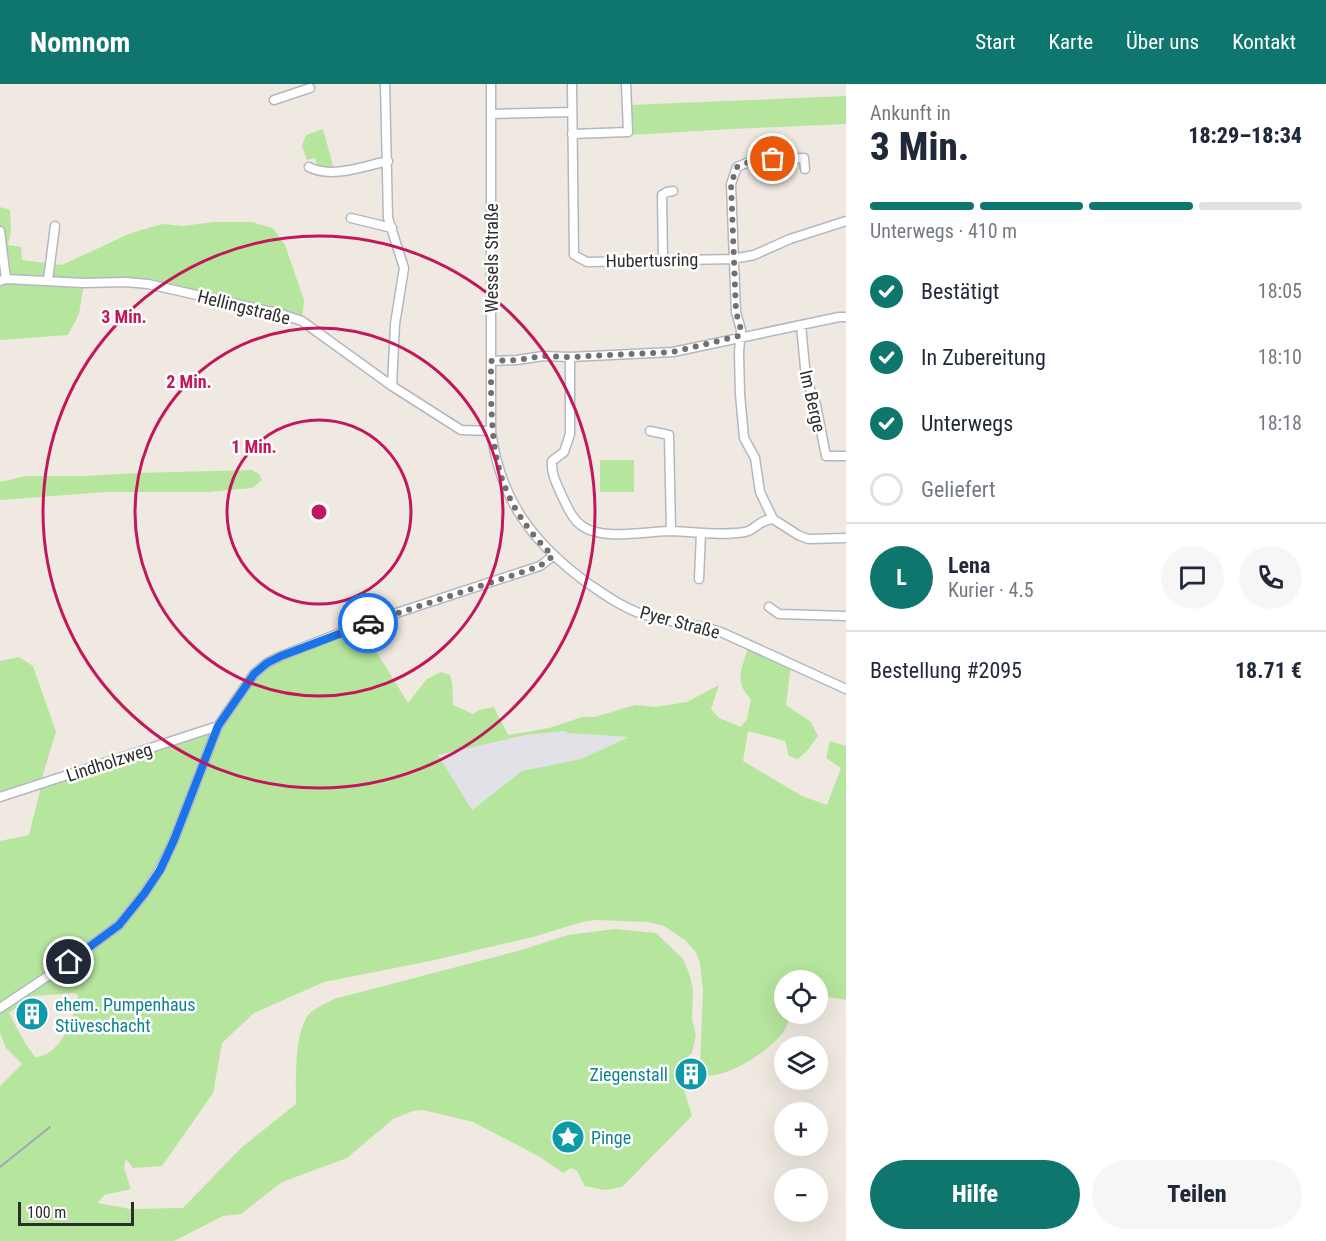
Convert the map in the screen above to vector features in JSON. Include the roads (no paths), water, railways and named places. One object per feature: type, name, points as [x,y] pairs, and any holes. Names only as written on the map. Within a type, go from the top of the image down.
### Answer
[{"type":"street","points":[[385,84],[388,218],[404,268],[395,324],[392,386]]},
{"type":"street","name":"Wessels Straße","points":[[491,84],[491,431]]},
{"type":"street","name":"Hubertusring","points":[[572,84],[574,255],[587,262],[733,259],[754,255],[790,239],[846,221]]},
{"type":"street","points":[[572,134],[628,132],[626,84]]},
{"type":"street","points":[[274,100],[312,85]]},
{"type":"street","points":[[491,114],[572,112]]},
{"type":"street","points":[[805,169],[804,158],[754,160],[737,167],[731,184],[736,312],[741,330],[739,336],[740,394],[744,438],[755,458],[760,492],[773,519],[798,536],[808,539],[846,538]]},
{"type":"street","points":[[309,167],[318,171],[335,172],[388,161]]},
{"type":"street","points":[[663,259],[663,195],[673,191]]},
{"type":"street","points":[[351,218],[392,228]]},
{"type":"street","points":[[48,280],[55,226]]},
{"type":"street","points":[[0,231],[3,280]]},
{"type":"street","name":"Hellingstraße","points":[[3,280],[148,284],[281,314],[302,321],[392,386],[461,430],[491,431]]},
{"type":"street","points":[[491,361],[543,356],[570,357],[673,352],[739,336],[846,317]]},
{"type":"street","name":"Im Berge","points":[[801,325],[806,378],[816,405],[826,456],[846,456]]},
{"type":"street","points":[[570,357],[570,434],[564,452],[552,462],[551,472],[569,511],[582,526],[595,532],[615,534],[671,531],[747,532],[763,520],[773,519]]},
{"type":"street","name":"Pyer Straße","points":[[491,431],[500,476],[516,511],[539,542],[553,556],[595,588],[625,607],[642,614],[723,633],[846,688]]},
{"type":"street","points":[[650,431],[669,435],[671,531]]},
{"type":"street","points":[[699,579],[701,533]]},
{"type":"street","points":[[0,1008],[119,925],[144,894],[160,870],[174,840],[218,726],[254,674],[267,663],[360,625],[540,566],[553,556]]},
{"type":"street","points":[[769,607],[780,614],[846,616]]},
{"type":"street","name":"Lindholzweg","points":[[0,797],[218,726]]},
{"type":"railway","points":[[0,1167],[50,1127]]},
{"type":"place","name":"ehem. Pumpenhaus Stüveschacht","points":[[32,1014]]},
{"type":"place","name":"Ziegenstall","points":[[691,1074]]},
{"type":"place","name":"Pinge","points":[[568,1137]]}]
